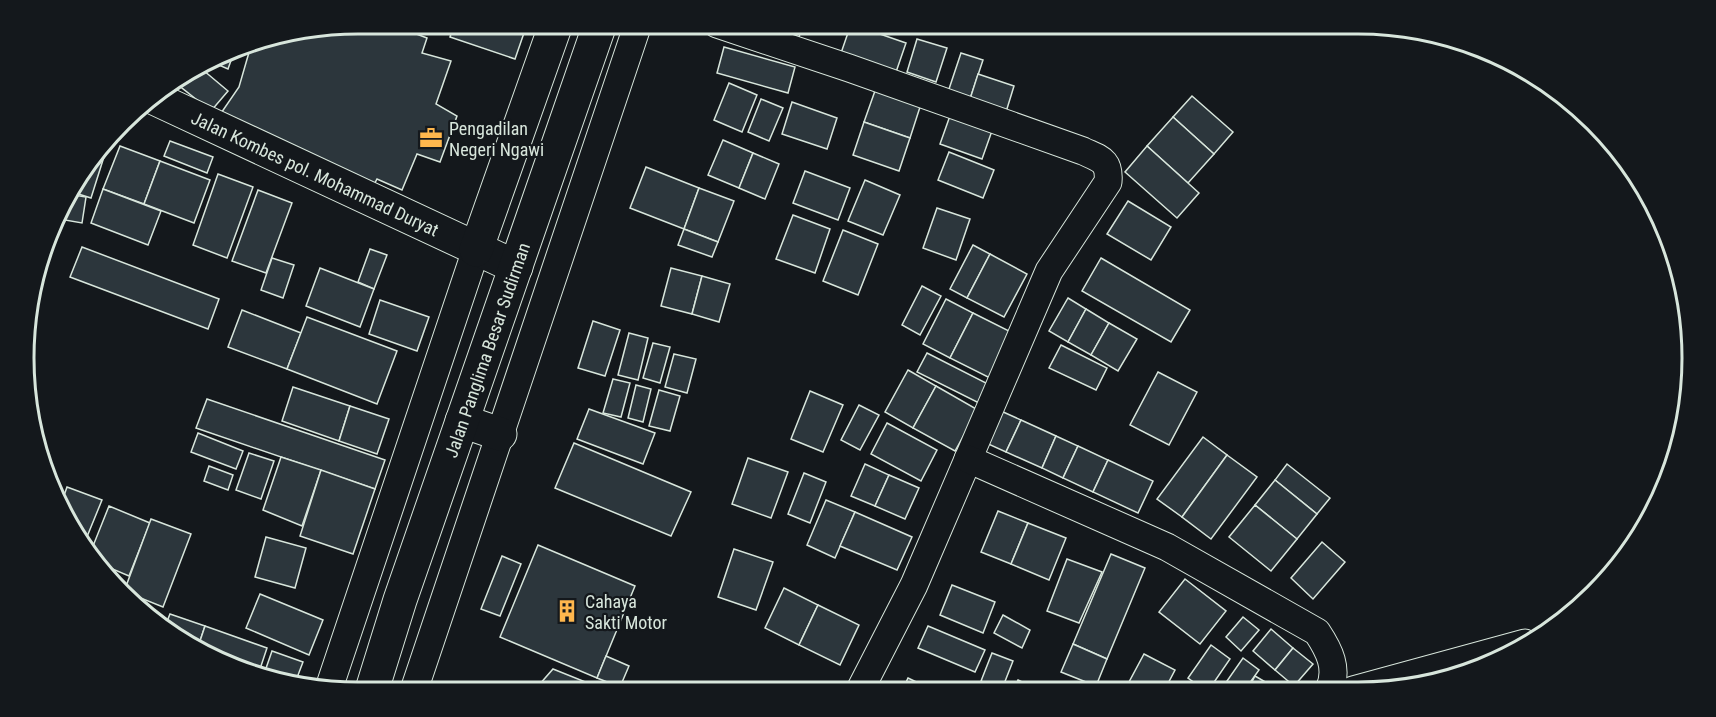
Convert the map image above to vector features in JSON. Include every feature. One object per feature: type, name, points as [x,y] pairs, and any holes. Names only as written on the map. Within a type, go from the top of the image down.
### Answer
[{"type":"main road","points":[[476,250],[552,34]]},
{"type":"main road","name":"Jalan Panglima Besar Sudirman","points":[[380,682],[400,600],[597,34]]},
{"type":"main road","name":"Jalan Kombes pol. Mohammad Duryat","points":[[161,101],[516,267]]},
{"type":"main road","points":[[462,421],[500,434]]},
{"type":"street","points":[[417,682],[635,34]]},
{"type":"street","points":[[747,34],[1072,147],[1102,160],[1107,165],[1108,182],[1049,271],[914,585],[864,682]]},
{"type":"street","points":[[331,681],[476,250]]},
{"type":"street","points":[[968,459],[1167,547],[1317,632],[1329,649],[1333,668],[1332,682]]},
{"type":"street","points":[[1384,682],[1498,650]]},
{"type":"building","points":[[416,34],[427,38],[422,53],[451,61],[436,104],[457,116],[440,162],[417,154],[402,190],[377,179],[368,196],[217,119],[239,87],[249,54],[254,52],[316,37]]},
{"type":"building","points":[[451,34],[524,34],[515,59],[450,37]]},
{"type":"building","points":[[848,34],[880,34],[906,43],[895,75],[840,56]]},
{"type":"building","points":[[917,39],[947,48],[936,82],[907,72]]},
{"type":"building","points":[[724,47],[795,67],[788,93],[717,73]]},
{"type":"building","points":[[961,53],[983,60],[970,99],[948,92]]},
{"type":"building","points":[[231,61],[228,69],[220,66]]},
{"type":"building","points":[[206,73],[228,91],[211,111],[181,87]]},
{"type":"building","points":[[978,74],[1014,86],[1006,112],[970,99]]},
{"type":"building","points":[[729,83],[757,95],[742,132],[714,120]]},
{"type":"building","points":[[876,88],[921,104],[910,138],[864,122]]},
{"type":"building","points":[[1192,96],[1233,132],[1214,154],[1173,117]]},
{"type":"building","points":[[761,99],[783,108],[769,141],[748,132]]},
{"type":"building","points":[[792,102],[837,118],[827,149],[782,134]]},
{"type":"building","points":[[951,113],[993,128],[982,159],[940,144]]},
{"type":"building","points":[[1173,117],[1214,154],[1188,183],[1147,146]]},
{"type":"building","points":[[864,122],[910,138],[899,171],[853,155]]},
{"type":"building","points":[[723,140],[753,153],[739,188],[708,175]]},
{"type":"building","points":[[170,141],[213,157],[207,173],[164,156]]},
{"type":"building","points":[[120,146],[160,161],[144,204],[103,189]]},
{"type":"building","points":[[1147,146],[1199,193],[1177,218],[1125,172]]},
{"type":"building","points":[[949,152],[994,170],[983,198],[938,180]]},
{"type":"building","points":[[753,153],[779,164],[765,199],[739,188]]},
{"type":"building","points":[[104,158],[91,198],[79,194]]},
{"type":"building","points":[[160,161],[210,180],[194,223],[144,204]]},
{"type":"building","points":[[646,167],[699,188],[684,229],[630,208]]},
{"type":"building","points":[[805,171],[850,188],[838,220],[793,203]]},
{"type":"building","points":[[218,174],[253,187],[227,258],[193,245]]},
{"type":"building","points":[[865,180],[900,195],[883,235],[848,221]]},
{"type":"building","points":[[699,188],[734,201],[718,242],[684,229]]},
{"type":"building","points":[[103,189],[161,211],[148,245],[91,223]]},
{"type":"building","points":[[258,190],[292,203],[266,273],[232,261]]},
{"type":"building","points":[[78,196],[86,197],[82,223],[66,220]]},
{"type":"building","points":[[1128,201],[1171,227],[1151,260],[1107,234]]},
{"type":"building","points":[[937,208],[970,219],[956,260],[923,248]]},
{"type":"building","points":[[793,215],[830,229],[815,273],[776,259]]},
{"type":"building","points":[[684,229],[718,242],[712,257],[678,245]]},
{"type":"building","points":[[843,230],[878,244],[858,295],[823,281]]},
{"type":"building","points":[[973,245],[990,254],[967,298],[950,289]]},
{"type":"building","points":[[82,247],[219,299],[208,329],[70,277]]},
{"type":"building","points":[[370,249],[387,255],[374,289],[358,282]]},
{"type":"building","points":[[990,254],[1027,274],[1004,317],[967,298]]},
{"type":"building","points":[[272,258],[294,265],[283,298],[261,290]]},
{"type":"building","points":[[1101,258],[1190,310],[1171,342],[1082,291]]},
{"type":"building","points":[[320,268],[374,289],[360,327],[306,306]]},
{"type":"building","points":[[671,268],[702,276],[692,314],[661,306]]},
{"type":"building","points":[[702,276],[730,284],[719,322],[692,314]]},
{"type":"building","points":[[922,286],[941,296],[920,335],[902,325]]},
{"type":"building","points":[[1068,298],[1086,309],[1068,342],[1049,331]]},
{"type":"building","points":[[946,299],[973,313],[950,358],[923,344]]},
{"type":"building","points":[[380,300],[429,317],[417,351],[369,334]]},
{"type":"building","points":[[1086,309],[1109,323],[1091,355],[1068,342]]},
{"type":"building","points":[[242,310],[301,333],[287,369],[228,347]]},
{"type":"building","points":[[973,313],[1013,333],[990,378],[950,358]]},
{"type":"building","points":[[307,317],[397,351],[377,404],[287,369]]},
{"type":"building","points":[[593,321],[620,330],[605,376],[578,368]]},
{"type":"building","points":[[1109,323],[1137,339],[1118,371],[1091,355]]},
{"type":"building","points":[[629,333],[648,338],[638,380],[618,375]]},
{"type":"building","points":[[653,343],[670,347],[660,383],[643,378]]},
{"type":"building","points":[[1061,345],[1107,368],[1096,390],[1049,368]]},
{"type":"building","points":[[927,353],[988,384],[979,403],[917,372]]},
{"type":"building","points":[[674,354],[696,359],[687,393],[665,387]]},
{"type":"building","points":[[908,370],[936,386],[913,428],[885,412]]},
{"type":"building","points":[[1158,372],[1197,392],[1169,445],[1130,425]]},
{"type":"building","points":[[613,379],[630,383],[621,417],[603,413]]},
{"type":"building","points":[[636,385],[651,389],[643,422],[628,418]]},
{"type":"building","points":[[936,386],[978,410],[955,451],[913,428]]},
{"type":"building","points":[[293,387],[350,406],[339,441],[282,421]]},
{"type":"building","points":[[659,390],[680,396],[670,431],[649,426]]},
{"type":"building","points":[[810,391],[843,405],[823,452],[791,439]]},
{"type":"building","points":[[207,399],[385,460],[375,489],[196,428]]},
{"type":"building","points":[[859,405],[879,415],[860,450],[841,440]]},
{"type":"building","points":[[350,406],[389,419],[377,454],[339,441]]},
{"type":"building","points":[[589,409],[655,433],[643,464],[577,439]]},
{"type":"building","points":[[1001,411],[1021,420],[1006,452],[986,443]]},
{"type":"building","points":[[1021,420],[1056,436],[1042,468],[1006,452]]},
{"type":"building","points":[[887,423],[937,450],[921,481],[871,454]]},
{"type":"building","points":[[198,433],[243,451],[236,469],[191,452]]},
{"type":"building","points":[[1056,436],[1078,446],[1063,478],[1042,468]]},
{"type":"building","points":[[1203,437],[1227,455],[1182,517],[1157,499]]},
{"type":"building","points":[[574,443],[691,492],[671,536],[555,488]]},
{"type":"building","points":[[1078,446],[1108,460],[1093,492],[1063,478]]},
{"type":"building","points":[[249,453],[274,461],[261,499],[236,490]]},
{"type":"building","points":[[1227,455],[1257,477],[1211,539],[1182,517]]},
{"type":"building","points":[[281,457],[321,470],[302,526],[263,510]]},
{"type":"building","points":[[748,458],[788,472],[771,518],[732,504]]},
{"type":"building","points":[[1108,460],[1153,481],[1138,513],[1093,492]]},
{"type":"building","points":[[865,464],[889,475],[875,506],[851,496]]},
{"type":"building","points":[[1287,464],[1330,498],[1317,514],[1275,480]]},
{"type":"building","points":[[209,466],[233,475],[228,490],[204,481]]},
{"type":"building","points":[[321,470],[375,489],[353,554],[300,536]]},
{"type":"building","points":[[804,473],[826,482],[810,523],[788,514]]},
{"type":"building","points":[[889,475],[919,488],[905,519],[875,506]]},
{"type":"building","points":[[1275,480],[1317,514],[1297,539],[1255,505]]},
{"type":"building","points":[[67,487],[102,500],[87,536],[68,502],[64,494]]},
{"type":"building","points":[[826,500],[855,512],[835,558],[807,545]]},
{"type":"building","points":[[1255,505],[1297,539],[1271,571],[1229,537]]},
{"type":"building","points":[[109,506],[150,523],[129,576],[112,569],[93,545]]},
{"type":"building","points":[[998,511],[1028,523],[1011,564],[981,552]]},
{"type":"building","points":[[855,512],[912,537],[897,570],[840,546]]},
{"type":"building","points":[[151,519],[191,534],[163,607],[140,598],[126,585]]},
{"type":"building","points":[[1028,523],[1066,538],[1049,580],[1011,564]]},
{"type":"building","points":[[266,537],[306,548],[295,588],[255,577]]},
{"type":"building","points":[[1322,542],[1345,562],[1313,599],[1291,578]]},
{"type":"building","name":"Cahaya Sakti Motor","points":[[538,545],[635,586],[597,678],[500,637]]},
{"type":"building","points":[[734,549],[773,562],[756,610],[718,597]]},
{"type":"building","points":[[1111,554],[1145,568],[1107,659],[1073,644]]},
{"type":"building","points":[[502,556],[521,564],[500,616],[481,609]]},
{"type":"building","points":[[1067,559],[1102,572],[1079,623],[1047,611]]},
{"type":"building","points":[[1185,579],[1226,611],[1200,644],[1159,612]]},
{"type":"building","points":[[952,585],[995,602],[983,633],[940,615]]},
{"type":"building","points":[[784,588],[818,605],[799,645],[765,628]]},
{"type":"building","points":[[260,594],[323,620],[309,655],[246,628]]},
{"type":"building","points":[[818,605],[859,625],[840,665],[799,645]]},
{"type":"building","points":[[170,614],[205,626],[200,641],[178,628],[167,621]]},
{"type":"building","points":[[1003,615],[1030,630],[1022,648],[994,633]]},
{"type":"building","points":[[1243,617],[1259,630],[1241,651],[1226,637]]},
{"type":"building","points":[[205,626],[267,648],[261,667],[235,658],[200,641]]},
{"type":"building","points":[[928,626],[985,650],[975,672],[918,648]]},
{"type":"building","points":[[1271,629],[1293,648],[1275,670],[1253,651]]},
{"type":"building","points":[[1073,644],[1107,659],[1098,682],[1086,682],[1061,672]]},
{"type":"building","points":[[1211,645],[1230,659],[1214,682],[1194,682],[1188,678]]},
{"type":"building","points":[[1293,648],[1313,664],[1297,682],[1289,682],[1275,670]]},
{"type":"building","points":[[272,651],[303,662],[297,676],[266,668]]},
{"type":"building","points":[[992,653],[1013,661],[1005,682],[981,681]]},
{"type":"building","points":[[1144,654],[1175,670],[1169,682],[1129,682]]},
{"type":"building","points":[[606,656],[629,666],[622,682],[607,682],[597,678]]},
{"type":"building","points":[[1243,658],[1259,670],[1250,682],[1226,682]]},
{"type":"building","points":[[553,669],[586,682],[542,682]]},
{"type":"building","points":[[1255,676],[1265,682],[1252,682]]},
{"type":"place","name":"Pengadilan Negeri Ngawi","points":[[431,138]]},
{"type":"place","name":"Cahaya Sakti Motor","points":[[567,611]]}]
